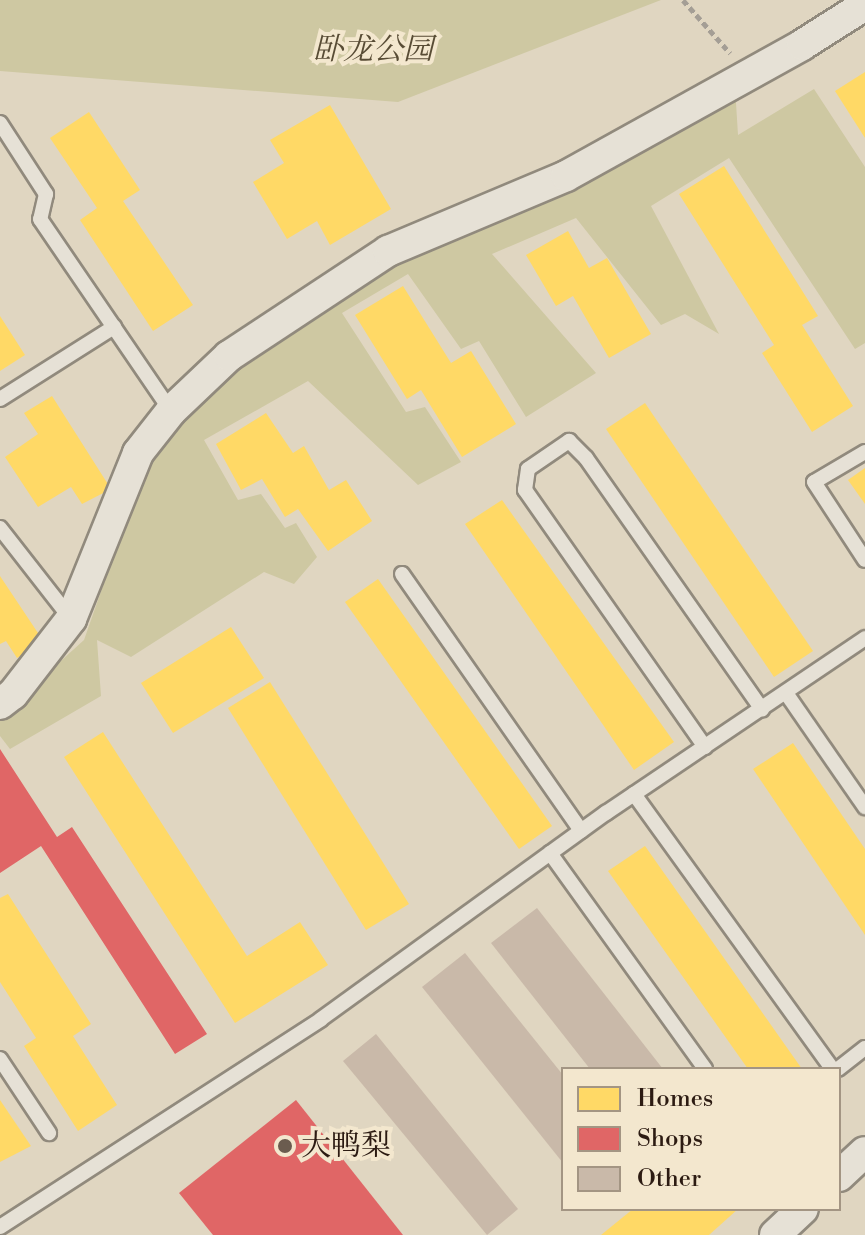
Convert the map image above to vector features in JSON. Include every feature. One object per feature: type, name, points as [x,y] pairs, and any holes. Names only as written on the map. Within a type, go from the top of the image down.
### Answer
[{"type":"street","points":[[0,704],[13,694],[71,619],[138,453],[171,411],[229,356],[388,251],[566,176],[865,5]]},
{"type":"street","points":[[841,1174],[865,1152]]},
{"type":"street","points":[[775,1235],[801,1211]]},
{"type":"lane","points":[[0,123],[46,194],[40,219],[171,411]]},
{"type":"lane","points":[[0,399],[114,327]]},
{"type":"lane","points":[[705,747],[525,490],[528,469],[569,441],[586,458],[762,709]]},
{"type":"lane","points":[[865,452],[814,482],[865,560]]},
{"type":"lane","points":[[0,528],[71,619]]},
{"type":"lane","points":[[402,574],[581,831]]},
{"type":"lane","points":[[0,1227],[321,1019],[581,831],[865,638]]},
{"type":"lane","points":[[786,693],[865,807]]},
{"type":"lane","points":[[634,794],[834,1067]]},
{"type":"lane","points":[[550,853],[704,1067]]},
{"type":"lane","points":[[838,1067],[865,1048]]},
{"type":"lane","points":[[0,1059],[49,1133]]},
{"type":"path","points":[[683,0],[729,51],[743,77]]},
{"type":"green space","name":"卧龙公园","points":[[0,0],[661,0],[398,102],[0,71]]},
{"type":"green space","points":[[734,71],[738,135],[814,89],[865,167],[865,343],[855,349],[729,158],[651,206],[719,334],[685,314],[661,325],[576,218],[492,254],[596,373],[526,417],[479,341],[461,349],[408,274],[342,313],[406,412],[425,407],[461,462],[418,485],[308,381],[204,440],[238,500],[261,494],[285,528],[296,523],[317,557],[294,584],[264,572],[131,657],[97,640],[101,696],[10,749],[0,736],[0,716],[84,640],[146,463],[251,329],[334,266],[403,226],[596,148]]},
{"type":"building: Homes","points":[[865,72],[865,138],[835,91]]},
{"type":"building: Homes","points":[[330,105],[391,209],[330,245],[317,221],[287,239],[253,182],[284,163],[270,140]]},
{"type":"building: Homes","points":[[89,112],[140,190],[123,201],[193,305],[153,331],[80,220],[97,208],[50,138]]},
{"type":"building: Homes","points":[[724,166],[818,316],[802,325],[853,406],[812,432],[762,353],[774,345],[679,194]]},
{"type":"building: Homes","points":[[568,231],[589,268],[607,258],[651,334],[609,358],[573,296],[556,306],[526,255]]},
{"type":"building: Homes","points":[[403,286],[451,363],[471,351],[516,424],[462,457],[421,390],[407,399],[355,315]]},
{"type":"building: Homes","points":[[0,316],[25,355],[0,371]]},
{"type":"building: Homes","points":[[52,396],[111,489],[82,504],[71,487],[38,507],[5,457],[38,434],[24,413]]},
{"type":"building: Homes","points":[[645,403],[813,651],[774,677],[606,429]]},
{"type":"building: Homes","points":[[266,413],[293,453],[304,446],[329,490],[346,480],[372,521],[328,551],[298,509],[285,517],[262,479],[241,490],[216,444]]},
{"type":"building: Homes","points":[[865,468],[865,504],[848,480]]},
{"type":"building: Homes","points":[[502,500],[674,742],[634,770],[465,524]]},
{"type":"building: Homes","points":[[0,576],[44,642],[17,658],[6,641],[0,644]]},
{"type":"building: Homes","points":[[378,579],[552,826],[519,849],[345,602]]},
{"type":"building: Homes","points":[[231,627],[264,678],[173,733],[141,683]]},
{"type":"building: Homes","points":[[270,682],[409,904],[366,930],[228,708]]},
{"type":"building: Homes","points":[[103,732],[247,956],[300,922],[328,965],[235,1023],[64,757]]},
{"type":"building: Homes","points":[[793,743],[865,849],[865,935],[753,769]]},
{"type":"building: Homes","points":[[645,846],[801,1067],[747,1067],[608,871]]},
{"type":"building: Homes","points":[[8,894],[91,1024],[73,1036],[117,1105],[78,1131],[24,1046],[36,1038],[0,982],[0,898]]},
{"type":"building: Homes","points":[[0,1100],[31,1146],[0,1162]]},
{"type":"building: Homes","points":[[631,1211],[736,1211],[709,1235],[601,1235]]},
{"type":"building: Shops","points":[[0,749],[57,837],[72,827],[207,1034],[175,1054],[41,846],[0,873]]},
{"type":"building: Shops","name":"大鸭梨","points":[[296,1100],[403,1235],[213,1235],[179,1193]]},
{"type":"building: Other","points":[[537,908],[661,1067],[588,1067],[491,943]]},
{"type":"building: Other","points":[[465,953],[561,1073],[561,1161],[422,987]]},
{"type":"building: Other","points":[[376,1034],[518,1209],[487,1235],[343,1061]]},
{"type":"place","name":"大鸭梨","points":[[285,1146]]}]
